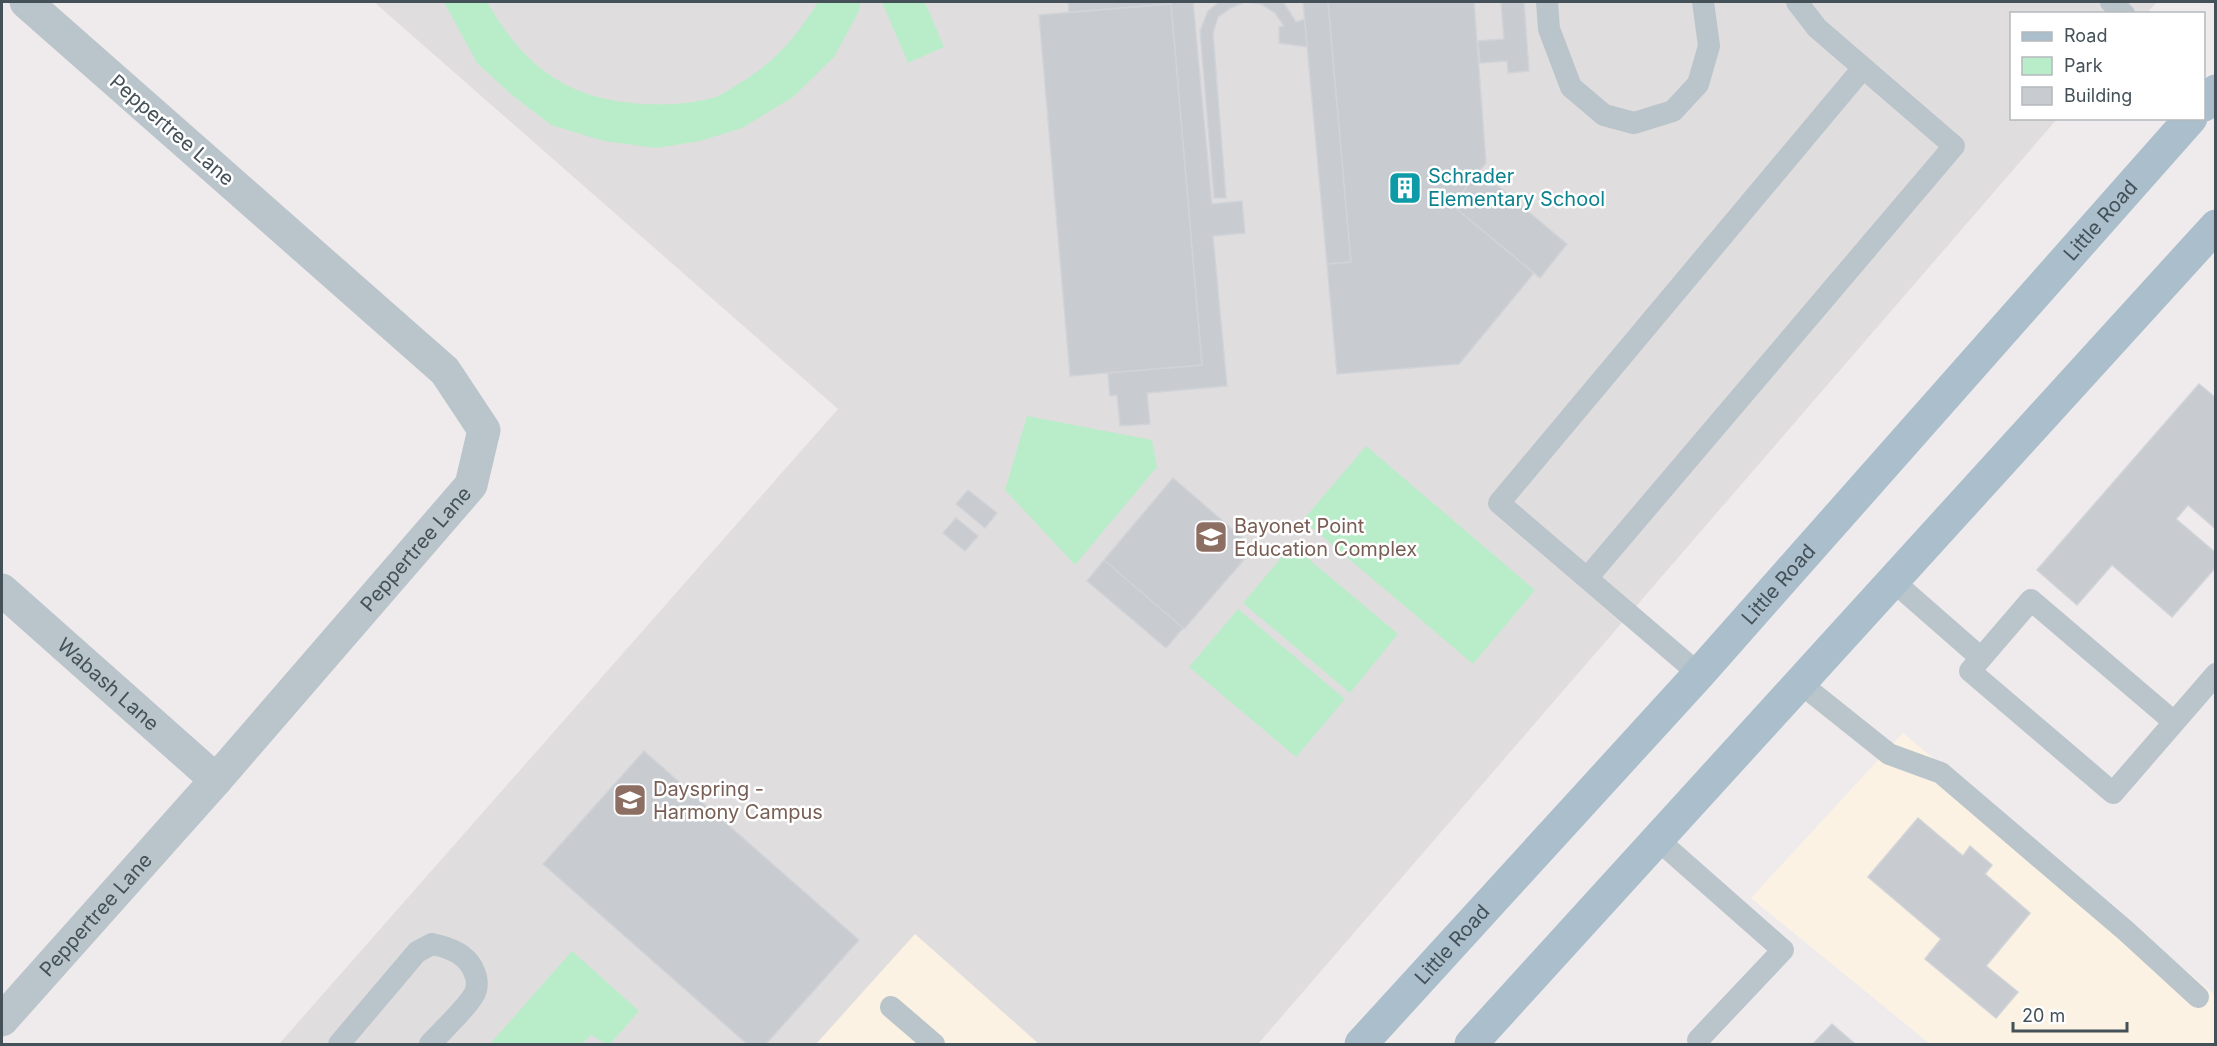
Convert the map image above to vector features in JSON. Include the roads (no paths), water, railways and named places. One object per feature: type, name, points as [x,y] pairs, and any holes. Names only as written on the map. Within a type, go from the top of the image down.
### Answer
[{"type":"main road","name":"Little Road","points":[[1361,1044],[1700,674],[2189,120]]},
{"type":"main road","points":[[1471,1044],[2216,226]]},
{"type":"street","name":"Peppertree Lane","points":[[2,1020],[216,780],[471,485],[483,430],[445,371],[26,2]]},
{"type":"street","name":"Wabash Lane","points":[[2,590],[216,780]]},
{"type":"lane","points":[[1547,2],[1549,29],[1571,87],[1604,115],[1634,123],[1673,111],[1698,84],[1708,46],[1703,2]]},
{"type":"lane","points":[[1588,577],[1954,146],[1817,28],[1797,2]]},
{"type":"lane","points":[[1700,674],[1499,503],[1863,68]]},
{"type":"lane","points":[[1893,581],[1981,658]]},
{"type":"lane","points":[[2174,722],[2031,600],[1970,670],[2113,793],[2216,674]]},
{"type":"lane","points":[[1800,683],[1889,754],[1941,773],[2126,931],[2198,997]]},
{"type":"lane","points":[[1658,839],[1783,950],[1698,1040]]},
{"type":"lane","points":[[339,1044],[417,952],[432,944],[449,947],[469,961],[477,975],[476,992],[470,1001],[430,1044]]},
{"type":"lane","points":[[891,1007],[934,1044]]},
{"type":"place","name":"Schrader Elementary School","points":[[1405,188]]},
{"type":"place","name":"Bayonet Point Education Complex","points":[[1211,537]]},
{"type":"place","name":"Dayspring - Harmony Campus","points":[[630,800]]}]
